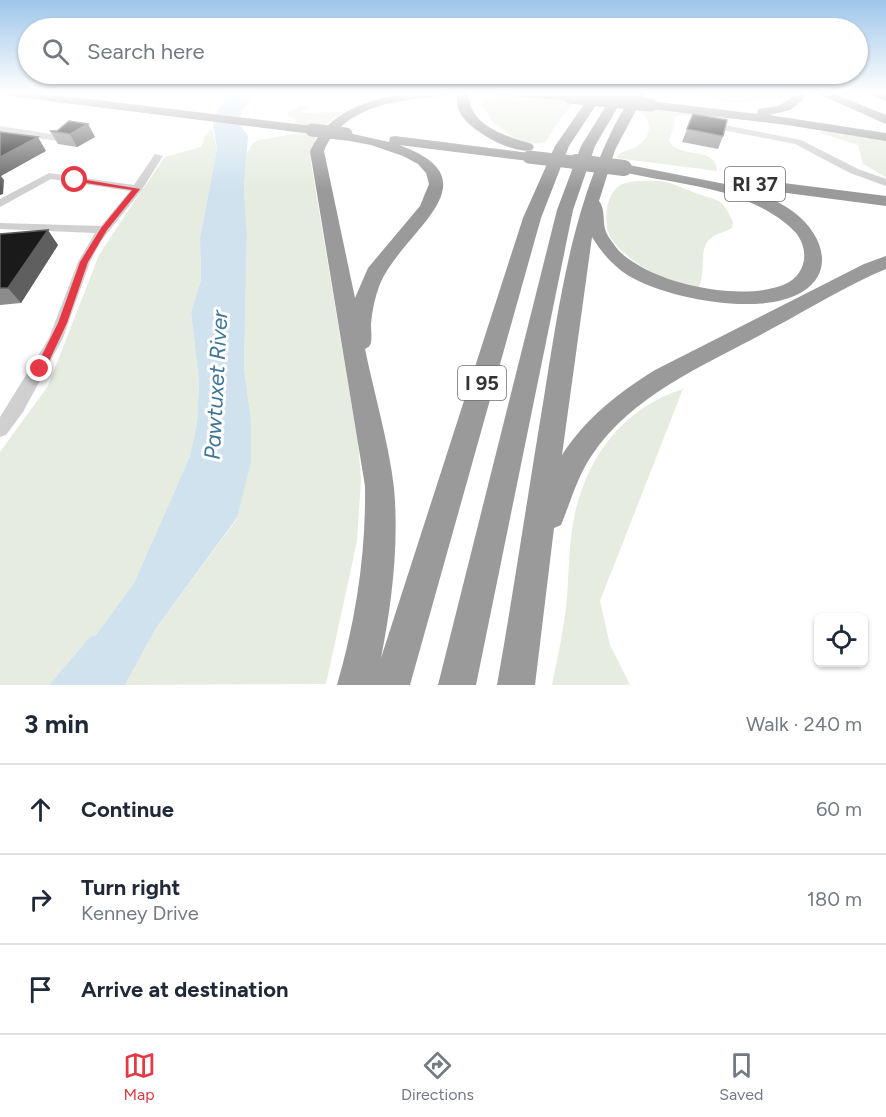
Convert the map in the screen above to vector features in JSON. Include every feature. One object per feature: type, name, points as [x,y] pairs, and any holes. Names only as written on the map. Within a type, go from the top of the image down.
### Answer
[{"type":"highway","points":[[270,125],[345,135],[408,152],[427,165],[436,180],[435,191],[430,202],[386,256],[366,293],[361,318],[360,345],[368,419]]},
{"type":"highway","points":[[336,125],[330,129],[317,151],[379,486],[380,542],[373,613],[356,685]]},
{"type":"highway","points":[[480,125],[531,153]]},
{"type":"highway","name":"I 95","points":[[391,685],[532,218],[565,140],[576,125]]},
{"type":"highway","name":"I 95","points":[[457,685],[565,210],[591,141],[601,125]]},
{"type":"highway","points":[[516,685],[553,413],[585,222],[597,184],[621,125]]},
{"type":"highway","points":[[815,125],[886,137]]},
{"type":"highway","name":"RI 37","points":[[345,135],[531,153],[886,199]]},
{"type":"highway","points":[[597,184],[593,220],[601,240],[617,258],[649,278],[697,293],[747,298],[788,291],[803,282],[811,273],[815,263],[814,252],[808,238],[794,223],[767,204],[716,185],[625,165]]},
{"type":"highway","points":[[525,627],[558,489],[577,452],[607,417],[621,404],[654,382],[886,262]]},
{"type":"street","points":[[706,125],[798,142],[854,171],[886,183]]},
{"type":"street","points":[[0,129],[63,139]]},
{"type":"street","points":[[0,430],[51,348],[63,323],[84,262],[103,230],[137,189],[158,156]]},
{"type":"street","points":[[0,204],[49,176],[137,189]]},
{"type":"street","points":[[0,226],[103,230]]},
{"type":"shaded area","points":[[292,125],[325,125],[321,128]]},
{"type":"shaded area","points":[[497,125],[556,125],[547,140],[536,144],[512,137]]},
{"type":"shaded area","points":[[649,125],[674,125],[669,141],[674,147],[710,158],[715,163],[717,171],[616,158],[621,153],[637,146],[644,139]]},
{"type":"shaded area","points":[[212,129],[217,149],[200,238],[201,280],[191,312],[199,382],[197,423],[190,456],[134,583],[96,635],[90,637],[49,685],[0,685],[0,452],[48,386],[99,255],[165,157],[201,147],[205,136]]},
{"type":"shaded area","points":[[818,132],[886,140],[886,177],[863,164],[858,145]]},
{"type":"shaded area","points":[[299,133],[316,135],[311,163],[358,443],[361,479],[357,541],[326,684],[125,685],[156,628],[237,519],[251,419],[244,368],[247,234],[244,189],[247,153],[253,143],[259,140]]},
{"type":"shaded area","points":[[661,181],[718,201],[725,207],[733,222],[732,228],[713,236],[707,242],[703,254],[699,287],[649,271],[619,248],[608,232],[606,218],[608,203],[614,190],[629,182]]},
{"type":"shaded area","points":[[683,389],[600,601],[610,645],[630,685],[552,685],[566,609],[572,526],[589,472],[612,436],[627,421],[662,397]]},
{"type":"water","name":"Pawtuxet River","points":[[213,125],[241,125],[248,136],[244,189],[247,234],[244,368],[251,419],[251,462],[237,518],[156,628],[125,685],[49,685],[90,637],[96,635],[134,583],[190,456],[197,423],[199,382],[191,312],[201,280],[200,238],[217,149]]},
{"type":"building","points":[[64,125],[86,125],[70,134],[50,131],[57,131]]},
{"type":"building","points":[[689,125],[726,125],[723,136],[687,129]]},
{"type":"building","points":[[0,132],[38,137],[0,157]]},
{"type":"building","points":[[48,230],[8,288],[0,288],[0,234]]},
{"type":"route","points":[[40,369],[63,323],[84,262],[103,230],[137,189],[75,180]]}]
